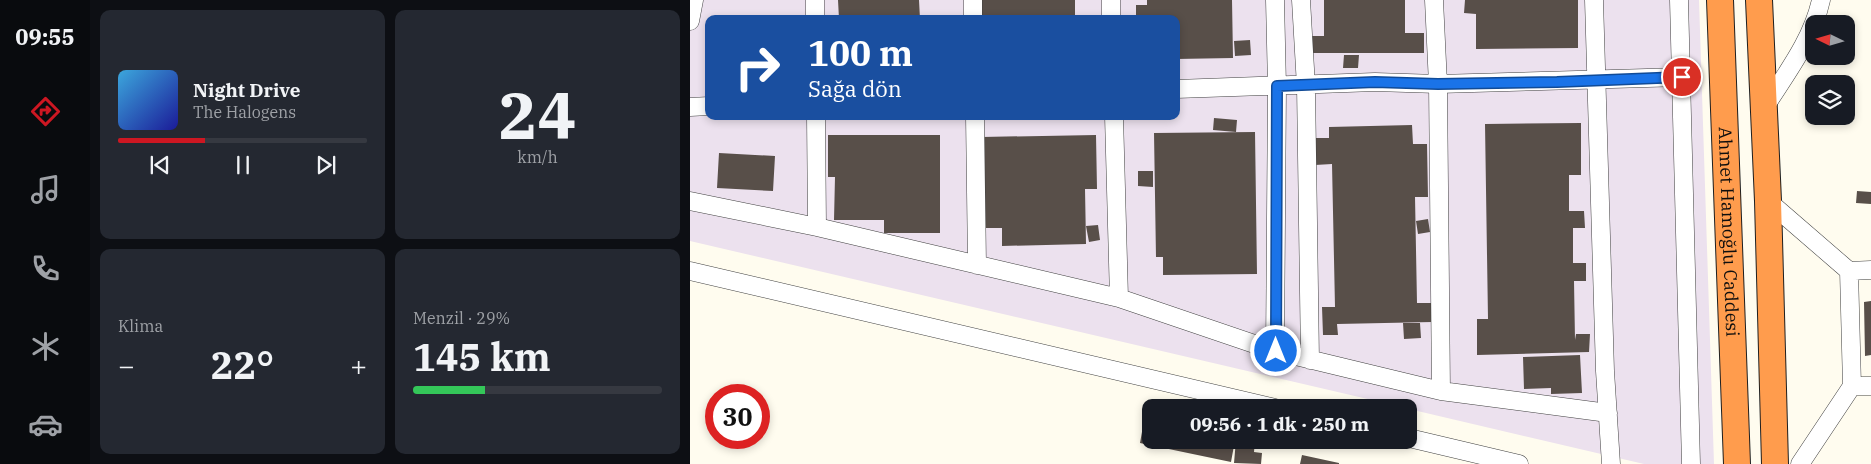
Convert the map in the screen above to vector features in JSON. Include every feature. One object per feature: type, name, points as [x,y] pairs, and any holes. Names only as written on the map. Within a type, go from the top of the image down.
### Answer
[{"type":"highway","name":"Ahmet Hamoğlu Caddesi","points":[[1720,0],[1737,464]]},
{"type":"highway","points":[[1758,0],[1768,201],[1775,464]]},
{"type":"street","points":[[690,21],[694,0]]},
{"type":"street","points":[[815,0],[815,15]]},
{"type":"street","points":[[973,0],[973,15]]},
{"type":"street","points":[[1111,0],[1111,15]]},
{"type":"street","points":[[1275,0],[1277,86],[1276,351]]},
{"type":"street","points":[[1301,0],[1306,86],[1310,360]]},
{"type":"street","points":[[1434,0],[1438,84],[1441,391]]},
{"type":"street","points":[[1594,0],[1605,370],[1611,464]]},
{"type":"street","points":[[1679,0],[1691,464]]},
{"type":"street","points":[[1762,110],[1807,39],[1821,0]]},
{"type":"street","points":[[1180,89],[1306,86],[1375,82],[1438,84],[1597,81],[1682,77]]},
{"type":"street","points":[[690,107],[705,106]]},
{"type":"street","points":[[816,120],[817,227]]},
{"type":"street","points":[[975,120],[977,265]]},
{"type":"street","points":[[1114,120],[1119,298]]},
{"type":"street","points":[[690,201],[817,227],[1119,298],[1276,351],[1441,391],[1608,413]]},
{"type":"street","points":[[1768,201],[1850,271],[1871,270]]},
{"type":"street","points":[[690,271],[1237,399]]},
{"type":"street","points":[[1800,464],[1852,386],[1850,271]]},
{"type":"street","points":[[1852,386],[1871,386]]},
{"type":"street","points":[[1417,440],[1519,464]]},
{"type":"shaded area","points":[[690,0],[1699,0],[1714,464],[1644,464],[1417,411],[1417,399],[1368,399],[690,241]]},
{"type":"building","points":[[838,0],[919,0],[920,15],[839,15]]},
{"type":"building","points":[[980,0],[1075,0],[1075,15],[980,15]]},
{"type":"building","points":[[1147,0],[1232,0],[1233,58],[1180,59],[1180,15],[1136,15],[1136,5],[1147,5]]},
{"type":"building","points":[[1324,0],[1405,0],[1405,33],[1424,33],[1424,53],[1310,53],[1310,36],[1324,36]]},
{"type":"building","points":[[1465,0],[1578,0],[1578,48],[1476,49],[1476,14],[1464,13]]},
{"type":"building","points":[[1250,40],[1251,55],[1235,56],[1234,41]]},
{"type":"building","points":[[1344,55],[1359,55],[1358,68],[1343,68]]},
{"type":"building","points":[[1214,118],[1237,120],[1236,132],[1213,130]]},
{"type":"building","points":[[1581,123],[1581,175],[1569,175],[1569,211],[1584,211],[1585,228],[1573,228],[1573,263],[1586,263],[1586,281],[1574,281],[1575,340],[1576,334],[1590,334],[1589,352],[1477,355],[1477,319],[1488,319],[1485,124]]},
{"type":"building","points":[[1412,125],[1413,144],[1427,144],[1428,197],[1415,197],[1417,303],[1432,303],[1432,322],[1337,324],[1338,335],[1323,335],[1322,307],[1335,307],[1332,164],[1315,165],[1315,138],[1329,138],[1329,127]]},
{"type":"building","points":[[1255,132],[1257,274],[1163,275],[1163,257],[1156,257],[1154,133]]},
{"type":"building","points":[[828,135],[940,135],[940,233],[884,233],[884,220],[834,220],[835,177],[828,177]]},
{"type":"building","points":[[1096,135],[1097,189],[1085,189],[1086,244],[1002,246],[1002,228],[984,228],[982,137]]},
{"type":"building","points":[[719,153],[775,156],[773,191],[717,188]]},
{"type":"building","points":[[1138,171],[1153,171],[1153,187],[1138,186]]},
{"type":"building","points":[[1857,191],[1871,192],[1871,204],[1856,203]]},
{"type":"building","points":[[1428,219],[1430,232],[1418,234],[1416,221]]},
{"type":"building","points":[[1098,225],[1100,240],[1089,242],[1086,226]]},
{"type":"building","points":[[1871,301],[1871,355],[1865,356],[1864,302]]},
{"type":"building","points":[[1403,323],[1420,323],[1421,338],[1404,339]]},
{"type":"building","points":[[1580,355],[1582,393],[1551,394],[1551,388],[1524,389],[1523,357]]},
{"type":"building","points":[[1169,449],[1233,449],[1231,462]]},
{"type":"building","points":[[1235,449],[1254,449],[1254,452],[1262,453],[1261,464],[1234,463]]},
{"type":"building","points":[[1302,455],[1339,463],[1339,464],[1300,464]]},
{"type":"route","points":[[1276,351],[1277,86],[1375,82],[1438,84],[1557,82],[1682,77]]}]
